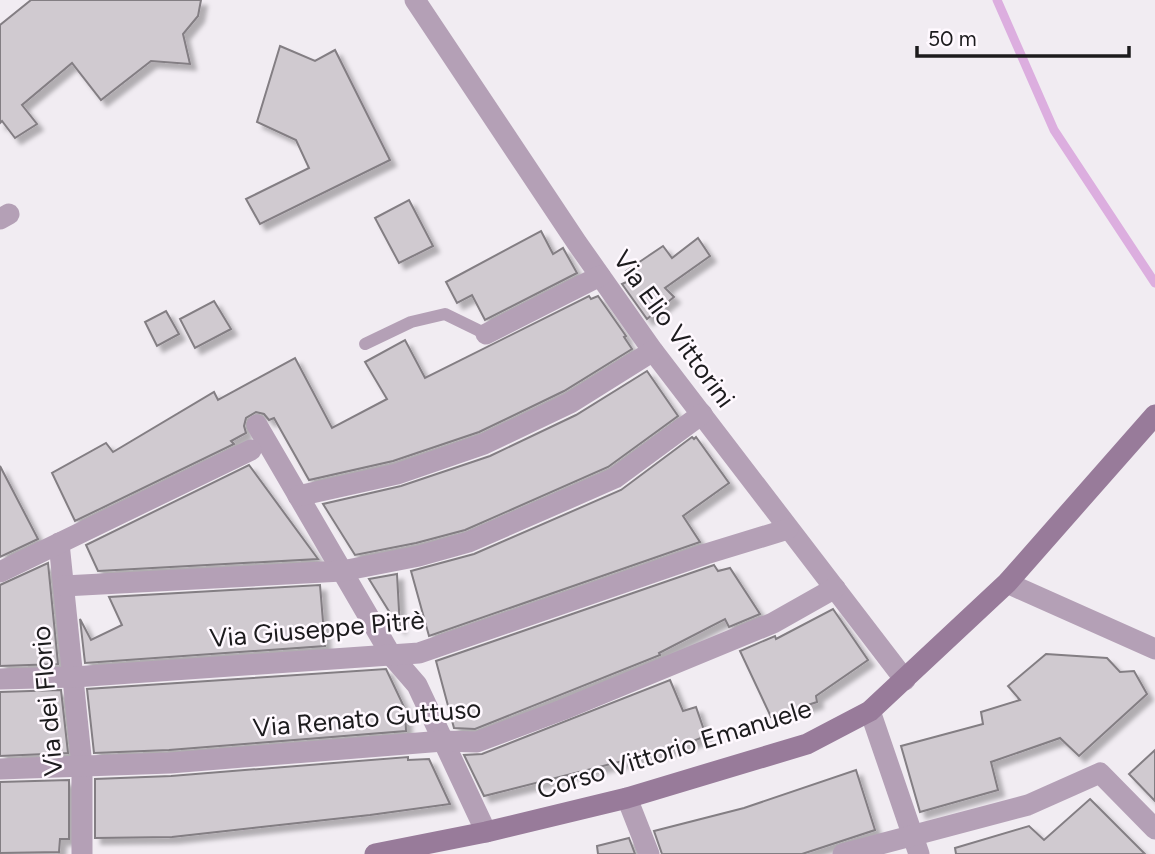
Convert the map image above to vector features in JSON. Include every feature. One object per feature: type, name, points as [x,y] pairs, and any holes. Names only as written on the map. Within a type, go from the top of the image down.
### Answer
[{"type":"main road","name":"Corso Vittorio Emanuele","points":[[375,854],[486,832],[627,798],[807,744],[870,711],[1007,583],[1155,415]]},
{"type":"street","name":"Via Elio Vittorini","points":[[415,0],[653,351],[905,680]]},
{"type":"street","points":[[486,334],[600,276]]},
{"type":"street","points":[[298,496],[397,474],[484,444],[570,403],[653,351]]},
{"type":"street","points":[[64,586],[342,571],[419,556],[469,542],[522,521],[615,478],[702,414]]},
{"type":"street","points":[[257,425],[391,655],[417,685],[486,832]]},
{"type":"street","points":[[0,572],[251,450]]},
{"type":"street","name":"Via Giuseppe Pitrè","points":[[0,679],[74,677],[419,653],[706,554],[788,529]]},
{"type":"street","name":"Via dei Florio","points":[[59,543],[82,766],[82,854]]},
{"type":"street","points":[[1007,583],[1155,649]]},
{"type":"street","name":"Via Renato Guttuso","points":[[0,769],[170,763],[443,741],[477,742],[773,624],[835,588]]},
{"type":"street","points":[[870,711],[916,844]]},
{"type":"street","points":[[843,854],[916,844],[1028,805],[1100,773],[1155,829]]},
{"type":"street","points":[[627,798],[649,854]]},
{"type":"lane","points":[[365,344],[411,322],[445,314],[486,334]]},
{"type":"building","points":[[31,0],[201,0],[198,16],[183,34],[190,64],[151,61],[101,100],[72,63],[22,105],[37,124],[15,138],[2,121],[0,123],[0,25]]},
{"type":"building","points":[[280,46],[315,61],[335,50],[390,160],[260,224],[246,199],[309,168],[296,140],[257,122]]},
{"type":"building","points":[[409,200],[433,246],[399,263],[375,218]]},
{"type":"building","points":[[541,231],[553,254],[563,248],[577,273],[485,320],[472,295],[457,303],[446,282]]},
{"type":"building","points":[[698,238],[710,256],[665,288],[674,297],[647,319],[622,284],[631,280],[626,271],[663,246],[672,258]]},
{"type":"building","points":[[589,296],[591,299],[598,296],[632,349],[564,391],[479,432],[393,461],[309,480],[274,418],[269,420],[264,414],[256,412],[246,418],[246,433],[231,441],[234,444],[75,521],[52,473],[106,443],[113,452],[214,392],[218,400],[295,358],[332,428],[387,399],[365,362],[405,340],[425,378]]},
{"type":"building","points":[[214,301],[231,329],[195,348],[180,319]]},
{"type":"building","points":[[166,311],[179,334],[157,346],[145,322]]},
{"type":"building","points":[[647,371],[678,416],[608,467],[465,530],[355,555],[323,504],[401,486],[490,456],[576,415]]},
{"type":"building","points":[[692,437],[696,437],[729,483],[683,516],[700,542],[429,636],[411,571],[474,554],[621,490]]},
{"type":"building","points":[[249,465],[318,559],[98,571],[86,545]]},
{"type":"building","points":[[0,466],[38,539],[0,557]]},
{"type":"building","points":[[48,563],[58,664],[0,666],[0,585]]},
{"type":"building","points":[[714,565],[718,571],[730,568],[760,614],[729,627],[725,619],[659,653],[660,655],[475,729],[454,728],[436,661]]},
{"type":"building","points":[[397,574],[400,629],[369,579]]},
{"type":"building","points":[[320,585],[325,646],[85,663],[80,619],[91,640],[122,625],[109,597]]},
{"type":"building","points":[[833,609],[868,660],[816,696],[817,702],[771,717],[740,651],[775,636],[776,639]]},
{"type":"building","points":[[1046,654],[1107,658],[1120,672],[1134,671],[1147,694],[1079,756],[1060,738],[991,762],[998,790],[920,812],[901,746],[983,724],[981,712],[1020,700],[1008,686]]},
{"type":"building","points":[[386,669],[405,709],[406,731],[169,750],[94,753],[87,689]]},
{"type":"building","points":[[670,680],[683,711],[696,707],[706,736],[678,747],[484,796],[464,755],[482,754]]},
{"type":"building","points":[[61,690],[68,753],[0,756],[0,692]]},
{"type":"building","points":[[1155,750],[1155,801],[1129,774]]},
{"type":"building","points":[[408,757],[408,760],[429,759],[450,804],[172,837],[95,838],[95,779],[171,776]]},
{"type":"building","points":[[856,770],[875,830],[802,854],[662,854],[654,831],[744,808]]},
{"type":"building","points":[[69,780],[69,839],[60,839],[59,852],[0,853],[0,782]]},
{"type":"building","points":[[1090,799],[1145,854],[956,854],[955,848],[1029,826],[1044,840]]},
{"type":"building","points":[[629,838],[635,854],[598,854],[597,846]]},
{"type":"waterway","points":[[997,0],[1054,130],[1155,283]]}]
